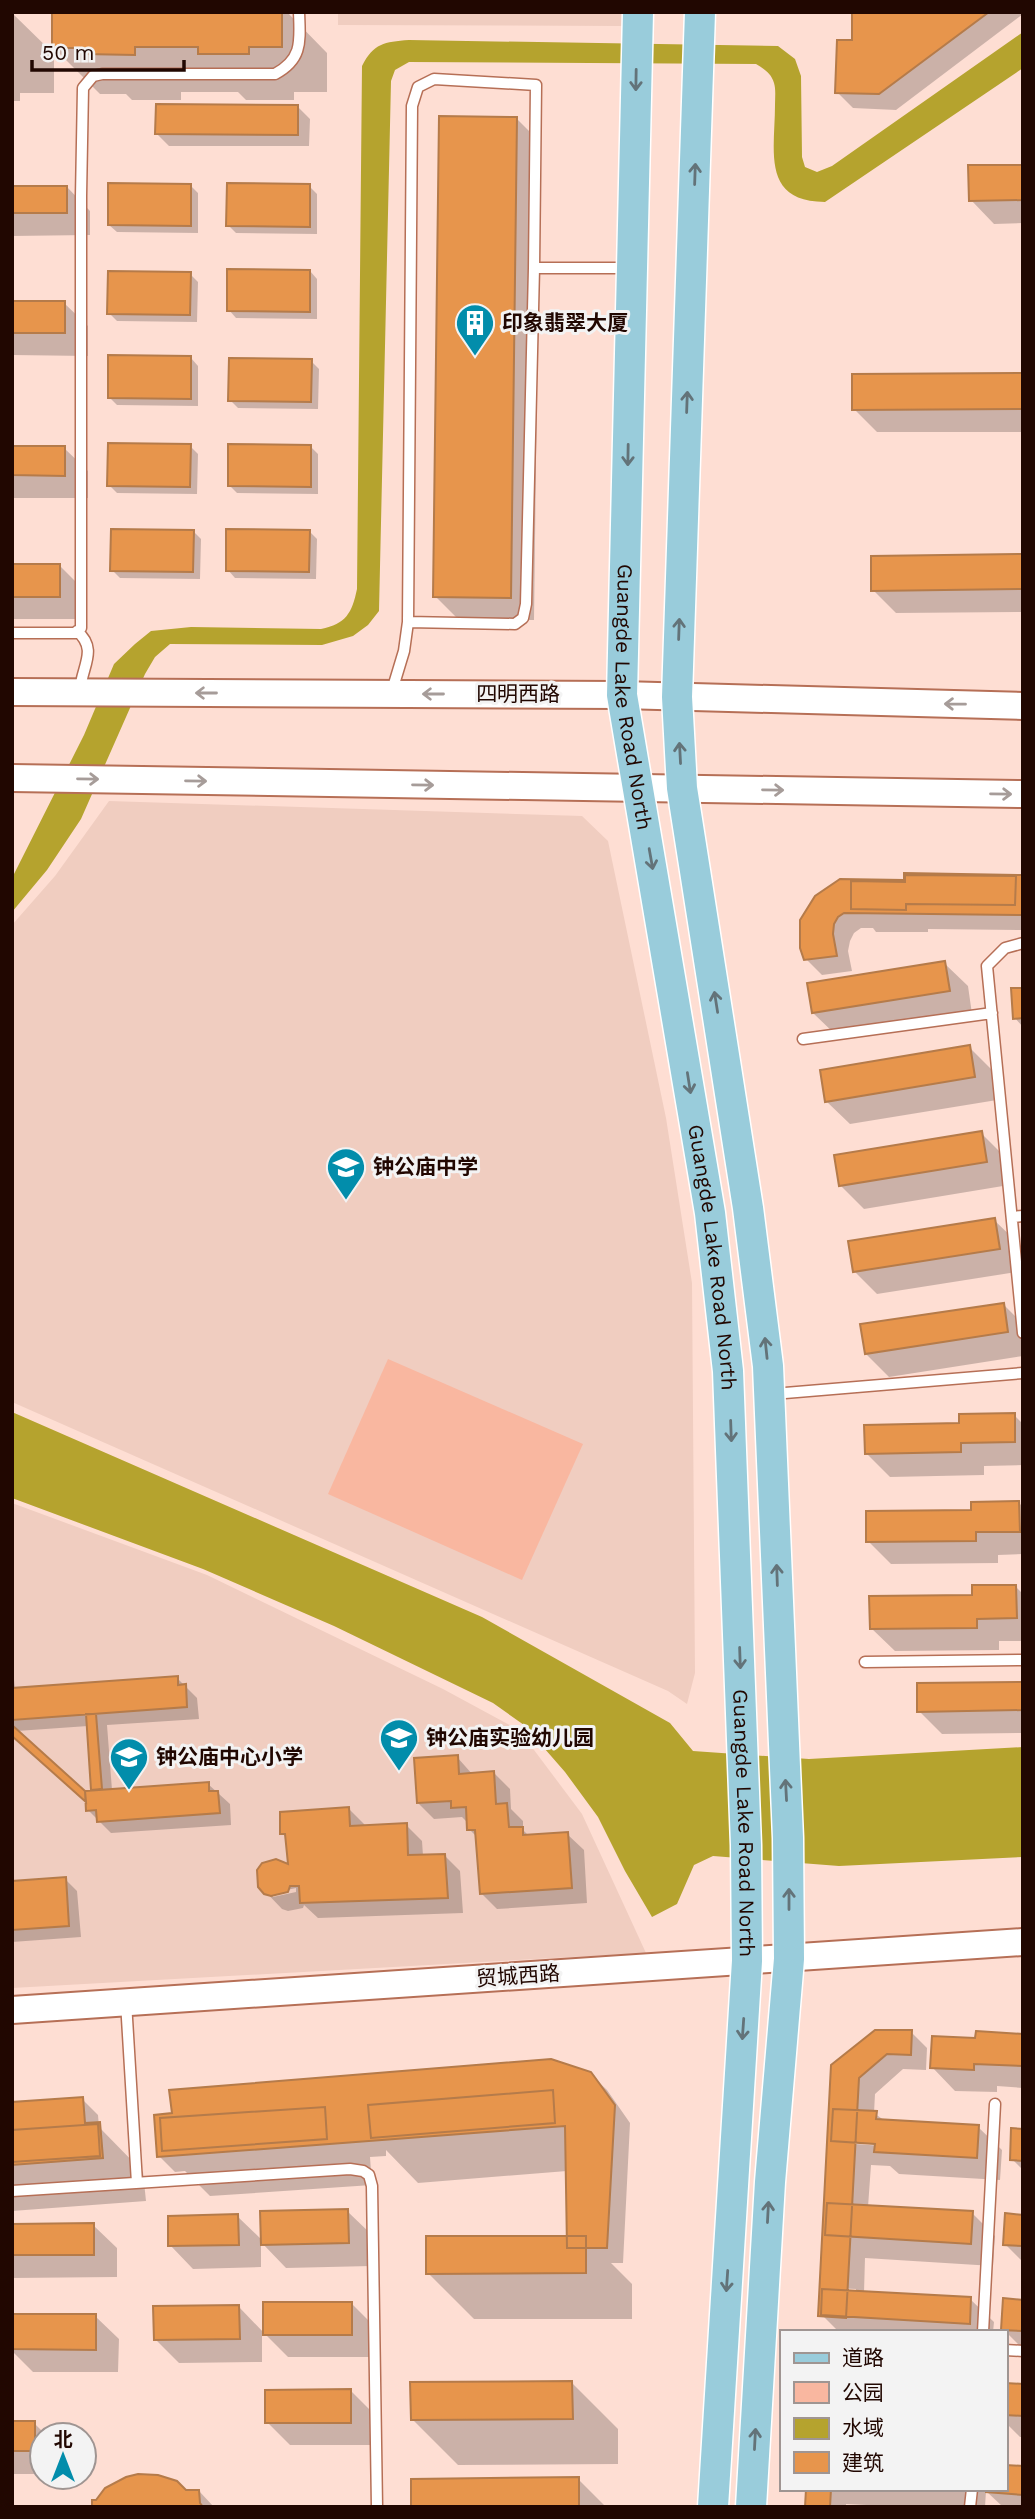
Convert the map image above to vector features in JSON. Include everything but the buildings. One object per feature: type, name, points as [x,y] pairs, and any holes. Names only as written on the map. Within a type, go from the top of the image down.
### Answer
[{"type":"main road","name":"Guangde Lake Road North","points":[[638,12],[622,695],[710,1213],[728,1371],[743,1742],[747,1961],[713,2507]]},
{"type":"main road","name":"Guangde Lake Road North","points":[[700,12],[677,697],[682,788],[748,1208],[765,1342],[788,1838],[789,1959],[770,2182],[766,2334],[751,2507]]},
{"type":"main road","name":"四明西路","points":[[12,692],[622,695],[1023,706]]},
{"type":"main road","points":[[12,778],[1023,794]]},
{"type":"main road","name":"贸城西路","points":[[12,2010],[1023,1942]]},
{"type":"lane","points":[[77,631],[81,628],[83,88],[93,76],[102,74],[275,74],[288,67],[298,50],[299,12]]},
{"type":"lane","points":[[391,694],[404,651],[408,622],[412,106],[418,87],[434,79],[536,85],[526,604],[523,618],[515,624],[408,622]]},
{"type":"lane","points":[[534,268],[632,268]]},
{"type":"lane","points":[[12,633],[77,631],[86,638],[90,652],[81,679],[87,693]]},
{"type":"lane","points":[[1023,943],[1005,948],[987,966],[1017,1217],[1023,1333]]},
{"type":"lane","points":[[803,1039],[992,1013]]},
{"type":"lane","points":[[769,1394],[1023,1373]]},
{"type":"lane","points":[[865,1662],[1023,1660]]},
{"type":"lane","points":[[126,2002],[137,2183]]},
{"type":"lane","points":[[983,2330],[995,2104]]},
{"type":"lane","points":[[12,2191],[350,2169],[369,2175],[372,2200],[377,2507]]},
{"type":"shaded area","points":[[338,12],[623,12],[622,26],[338,25]]},
{"type":"shaded area","name":"钟公庙中学","points":[[109,801],[582,816],[608,841],[666,1118],[692,1283],[695,1673],[687,1704],[668,1691],[12,1402],[12,925],[55,876]]},
{"type":"shaded area","points":[[12,1503],[207,1575],[443,1689],[519,1730],[582,1814],[646,1953],[12,1988]]},
{"type":"green space","points":[[388,1359],[583,1444],[522,1580],[328,1494]]},
{"type":"water","points":[[1023,32],[1023,68],[825,202],[804,200],[790,193],[781,183],[774,155],[775,85],[769,74],[756,64],[409,62],[395,70],[391,81],[379,611],[368,625],[353,636],[322,645],[170,644],[155,657],[145,674],[81,819],[47,870],[12,912],[12,878],[84,735],[114,664],[135,644],[151,631],[191,627],[321,629],[342,620],[353,605],[357,589],[362,66],[376,48],[386,43],[409,40],[778,46],[795,59],[801,76],[802,157],[805,167],[817,172],[832,166]]},
{"type":"water","points":[[12,1412],[482,1617],[670,1723],[693,1751],[809,1759],[1023,1747],[1023,1857],[839,1866],[713,1856],[694,1865],[677,1904],[652,1917],[598,1817],[565,1772],[524,1725],[493,1703],[334,1626],[203,1569],[12,1498]]},
{"type":"place","name":"印象翡翠大厦","points":[[475,357]]},
{"type":"place","name":"钟公庙中学","points":[[346,1201]]},
{"type":"place","name":"钟公庙实验幼儿园","points":[[399,1772]]},
{"type":"place","name":"钟公庙中心小学","points":[[129,1791]]}]
